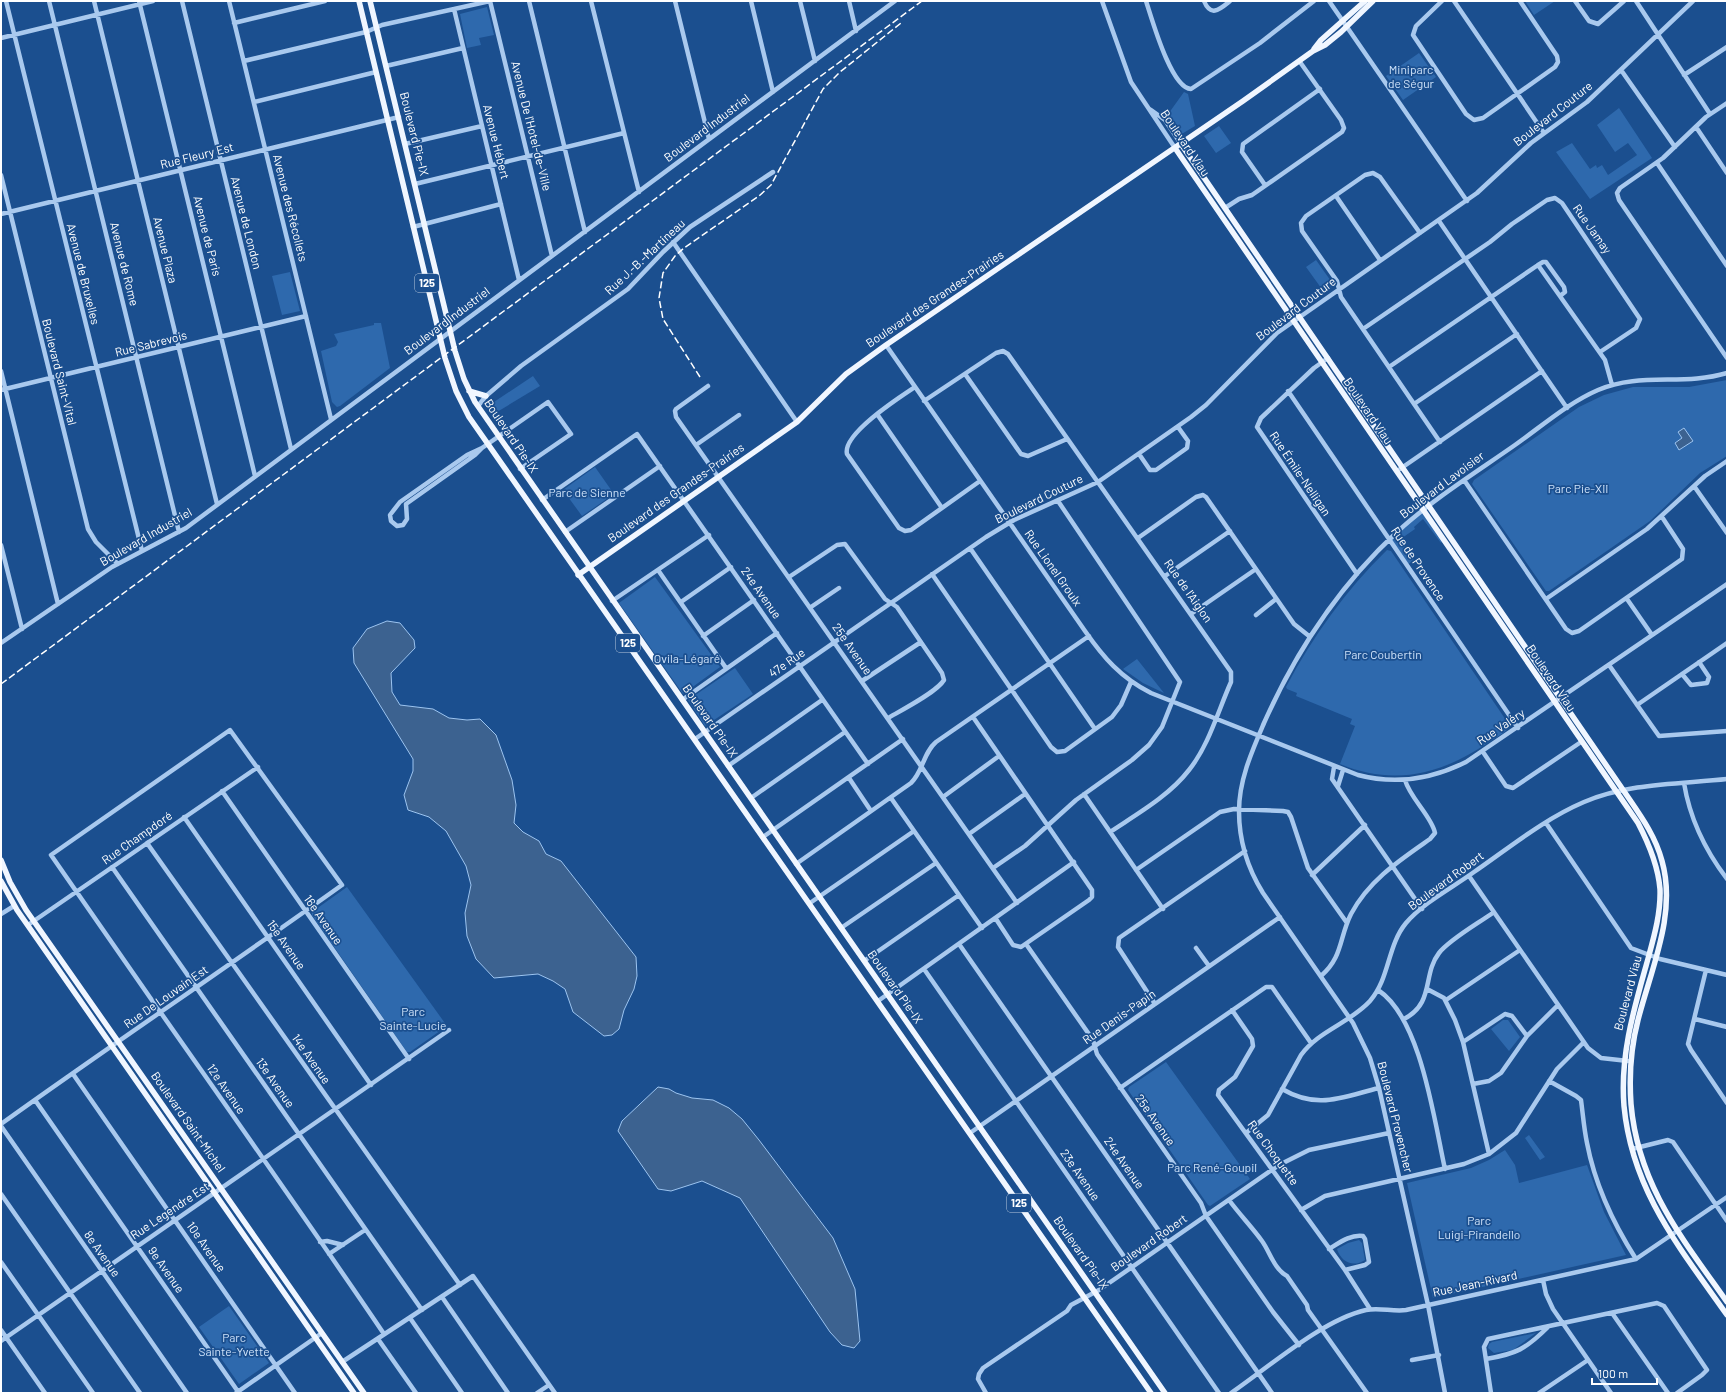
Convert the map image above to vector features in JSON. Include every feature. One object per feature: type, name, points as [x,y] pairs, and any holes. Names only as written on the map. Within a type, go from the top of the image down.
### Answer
[{"type":"main road","name":"Boulevard Pie-IX","points":[[358,1],[447,367],[458,396],[484,446],[625,638],[1151,1393]]},
{"type":"main road","name":"Boulevard Pie-IX","points":[[370,1],[450,331],[458,362],[469,391],[520,469],[1165,1393]]},
{"type":"main road","name":"Boulevard des Grandes-Prairies","points":[[1313,51],[1321,40],[1365,1]]},
{"type":"main road","name":"Boulevard des Grandes-Prairies","points":[[578,575],[797,422],[846,374],[886,345],[1181,144],[1300,62],[1313,51],[1325,45],[1347,27],[1374,1]]},
{"type":"main road","name":"Boulevard Viau","points":[[1181,144],[1561,698],[1654,838],[1666,876],[1666,913],[1656,958],[1638,1021],[1631,1061],[1632,1105],[1639,1148],[1658,1198],[1678,1232],[1727,1302]]},
{"type":"main road","name":"Boulevard Viau","points":[[1175,148],[1555,702],[1645,836],[1657,868],[1660,888],[1660,908],[1649,955],[1629,1027],[1624,1060],[1624,1105],[1632,1149],[1650,1199],[1672,1236],[1727,1315]]},
{"type":"main road","points":[[469,391],[486,396]]},
{"type":"main road","name":"Boulevard Saint-Michel","points":[[1,860],[14,890],[34,921],[364,1393]]},
{"type":"main road","name":"Boulevard Saint-Michel","points":[[1,881],[14,906],[354,1393]]},
{"type":"street","name":"Avenue de Bruxelles","points":[[6,1],[142,551]]},
{"type":"street","name":"Avenue de Rome","points":[[49,1],[179,532]]},
{"type":"street","name":"Avenue Plaza","points":[[94,1],[217,504]]},
{"type":"street","points":[[1,38],[139,3],[153,1]]},
{"type":"street","name":"Avenue de London","points":[[182,1],[291,449]]},
{"type":"street","name":"Avenue des Récollets","points":[[229,1],[331,419]]},
{"type":"street","points":[[234,23],[325,1]]},
{"type":"street","points":[[244,61],[366,32],[377,27],[490,1]]},
{"type":"street","name":"Avenue De l'Hotel-de-Ville","points":[[490,1],[552,256]]},
{"type":"street","points":[[529,1],[585,232]]},
{"type":"street","points":[[591,1],[639,192]]},
{"type":"street","points":[[675,1],[709,139]]},
{"type":"street","points":[[751,1],[773,92]]},
{"type":"street","points":[[800,1],[815,61]]},
{"type":"street","points":[[849,1],[856,31]]},
{"type":"street","name":"Boulevard Industriel","points":[[1,643],[118,564],[179,532],[856,31],[894,1]]},
{"type":"street","name":"Boulevard Viau","points":[[1102,1],[1129,76],[1175,148]]},
{"type":"street","points":[[1146,1],[1168,64],[1184,87],[1191,89],[1260,43],[1314,1]]},
{"type":"street","points":[[1204,1],[1206,7],[1210,11],[1214,11],[1230,1]]},
{"type":"street","points":[[1329,1],[1467,201]]},
{"type":"street","points":[[1442,1],[1416,26],[1413,35],[1466,114],[1474,120],[1479,120],[1555,67],[1558,59],[1520,1]]},
{"type":"street","points":[[1454,1],[1544,133]]},
{"type":"street","points":[[1575,1],[1589,22],[1598,24],[1624,1]]},
{"type":"street","points":[[1636,1],[1710,114]]},
{"type":"street","name":"Boulevard Couture","points":[[890,603],[1009,523],[1098,482],[1178,427],[1206,405],[1266,342],[1293,320],[1467,201],[1486,185],[1518,153],[1572,114],[1622,70],[1693,1]]},
{"type":"street","name":"Avenue de Paris","points":[[139,3],[255,476]]},
{"type":"street","name":"Avenue Hébert","points":[[454,9],[520,280]]},
{"type":"street","points":[[1684,75],[1727,47]]},
{"type":"street","points":[[386,66],[463,48]]},
{"type":"street","points":[[1225,208],[1239,199],[1252,195],[1342,132],[1344,128],[1341,120],[1300,62]]},
{"type":"street","points":[[1622,70],[1675,147]]},
{"type":"street","points":[[254,102],[376,72]]},
{"type":"street","points":[[1266,185],[1242,152],[1243,144],[1320,90]]},
{"type":"street","points":[[1727,103],[1710,114],[1657,163],[1620,188],[1617,194],[1619,200],[1727,358]]},
{"type":"street","name":"Boulevard Viau","points":[[1149,109],[1164,120],[1181,144]]},
{"type":"street","name":"Rue Fleury Est","points":[[1,214],[399,117]]},
{"type":"street","points":[[405,144],[482,126]]},
{"type":"street","points":[[1696,127],[1727,173]]},
{"type":"street","points":[[415,184],[491,164],[624,133]]},
{"type":"street","points":[[1657,163],[1727,266]]},
{"type":"street","name":"Rue J.-B.-Martineau","points":[[478,406],[486,396],[521,366],[622,294],[673,242],[702,218],[773,172]]},
{"type":"street","points":[[1420,233],[1377,174],[1373,173],[1365,175],[1306,216],[1301,223],[1301,227],[1337,281],[1342,297],[1440,442]]},
{"type":"street","name":"Boulevard Saint-Vital","points":[[1,175],[88,529],[96,542],[118,564]]},
{"type":"street","points":[[1336,196],[1380,260]]},
{"type":"street","name":"Rue Jamay","points":[[1466,259],[1547,200],[1555,198],[1559,200],[1640,319],[1636,328],[1600,352]]},
{"type":"street","points":[[413,227],[501,204]]},
{"type":"street","points":[[1439,221],[1492,296],[1567,408]]},
{"type":"street","points":[[673,242],[797,422]]},
{"type":"street","points":[[1363,329],[1466,259]]},
{"type":"street","points":[[1389,367],[1543,262],[1546,262],[1565,290],[1560,296]]},
{"type":"street","points":[[1538,265],[1600,352],[1606,364],[1612,385]]},
{"type":"street","name":"Rue Sabrevois","points":[[3,390],[306,316]]},
{"type":"street","points":[[1414,404],[1517,334]]},
{"type":"street","name":"Rue Lionel Groulx","points":[[886,345],[980,482],[1089,636],[1112,666],[1131,682],[1172,702],[1258,736]]},
{"type":"street","name":"Rue de l'Aiglon","points":[[965,374],[996,353],[1003,351],[1011,357],[1231,672],[1232,678],[1215,719]]},
{"type":"street","name":"Rue Émile-Nelligan","points":[[1328,358],[1288,391],[1259,420],[1257,427],[1357,574]]},
{"type":"street","points":[[1,371],[3,390],[58,604]]},
{"type":"street","points":[[1396,471],[1542,371]]},
{"type":"street","name":"Boulevard Lavoisier","points":[[1258,736],[1280,687],[1310,636],[1333,604],[1357,574],[1390,540],[1428,506],[1589,394],[1612,385],[1640,380],[1703,379],[1727,373]]},
{"type":"street","points":[[924,400],[965,374],[1021,454],[1028,456],[1068,439]]},
{"type":"street","name":"25e Avenue","points":[[708,386],[679,406],[675,414],[1017,903]]},
{"type":"street","points":[[914,387],[877,414],[850,440],[846,448],[847,454],[899,528],[905,532],[911,530],[980,482]]},
{"type":"street","name":"Rue de Provence","points":[[1288,391],[1518,728]]},
{"type":"street","points":[[484,446],[475,456],[406,504],[407,519],[403,526],[396,526],[392,523],[390,515],[400,502],[467,455],[498,437],[548,402],[571,434],[520,469]]},
{"type":"street","points":[[877,414],[942,508]]},
{"type":"street","points":[[696,445],[739,415]]},
{"type":"street","points":[[1139,454],[1148,468],[1154,471],[1180,454],[1187,448],[1188,443],[1178,427]]},
{"type":"street","name":"24e Avenue","points":[[542,500],[637,434],[868,764]]},
{"type":"street","points":[[1546,599],[1662,517],[1705,476],[1727,462]]},
{"type":"street","points":[[565,532],[660,466]]},
{"type":"street","points":[[1464,480],[1566,629],[1572,633],[1579,631],[1627,599],[1682,559],[1683,549],[1662,517]]},
{"type":"street","points":[[1694,486],[1727,533]]},
{"type":"street","points":[[1138,538],[1196,497],[1203,495],[1230,531],[1294,624],[1310,636]]},
{"type":"street","points":[[993,868],[1025,846],[1084,794],[1132,760],[1149,745],[1162,727],[1180,683],[1179,679],[1058,501]]},
{"type":"street","points":[[1165,576],[1230,531]]},
{"type":"street","points":[[612,601],[709,535]]},
{"type":"street","points":[[789,577],[837,545],[842,544],[848,546],[885,599],[897,607],[942,672],[944,680],[927,694],[888,718]]},
{"type":"street","points":[[1,545],[22,629]]},
{"type":"street","points":[[970,548],[1095,730]]},
{"type":"street","points":[[681,602],[731,567]]},
{"type":"street","points":[[1191,614],[1256,569]]},
{"type":"street","points":[[658,570],[726,668]]},
{"type":"street","points":[[932,574],[1051,747],[1057,752],[1065,750],[1095,730],[1117,711],[1131,682]]},
{"type":"street","name":"Rue Valéry","points":[[1258,736],[1334,767],[1368,778],[1404,780],[1442,773],[1483,752],[1727,584]]},
{"type":"street","points":[[811,607],[839,588]]},
{"type":"street","points":[[1256,615],[1276,599]]},
{"type":"street","points":[[1627,599],[1652,635]]},
{"type":"street","points":[[704,636],[754,600]]},
{"type":"street","name":"47e Rue","points":[[695,739],[890,603]]},
{"type":"street","points":[[682,700],[777,633]]},
{"type":"street","points":[[796,864],[891,798],[914,780],[932,745],[1089,636]]},
{"type":"street","points":[[862,681],[921,642]]},
{"type":"street","points":[[1637,705],[1727,643]]},
{"type":"street","points":[[1682,674],[1691,685],[1707,683],[1709,677],[1699,662]]},
{"type":"street","points":[[1609,665],[1656,733],[1662,736],[1727,731]]},
{"type":"street","points":[[728,766],[822,700]]},
{"type":"street","points":[[973,717],[1092,890],[1092,897],[1089,900],[1018,948],[1013,945],[996,918]]},
{"type":"street","points":[[1110,832],[1167,792],[1182,779],[1200,753],[1215,719]]},
{"type":"street","name":"12e Avenue","points":[[258,767],[230,730],[51,855],[320,1242],[330,1254],[384,1334]]},
{"type":"street","points":[[751,798],[845,732]]},
{"type":"street","name":"Boulevard Provencher","points":[[1258,736],[1245,772],[1239,809],[1240,831],[1244,851],[1258,885],[1350,1018],[1370,1058],[1379,1088],[1400,1179],[1439,1355],[1445,1393]]},
{"type":"street","points":[[763,837],[903,739]]},
{"type":"street","points":[[1483,752],[1506,786],[1513,788],[1582,742]]},
{"type":"street","points":[[943,797],[1000,756]]},
{"type":"street","name":"Rue Champdoré","points":[[28,925],[258,767]]},
{"type":"street","name":"Rue De Louvain Est","points":[[1,1125],[342,885],[258,767]]},
{"type":"street","points":[[1334,767],[1332,779],[1422,909]]},
{"type":"street","points":[[1338,786],[1343,770]]},
{"type":"street","points":[[848,778],[871,811]]},
{"type":"street","name":"Boulevard Robert","points":[[1246,1133],[1268,1115],[1301,1055],[1311,1043],[1350,1018],[1367,1004],[1378,990],[1398,934],[1411,917],[1546,823],[1585,801],[1623,790],[1727,779]]},
{"type":"street","points":[[1322,976],[1336,959],[1347,923],[1357,904],[1369,888],[1392,866],[1430,839],[1435,833],[1408,790],[1404,780]]},
{"type":"street","points":[[1684,783],[1688,804],[1698,833],[1708,852],[1727,879]]},
{"type":"street","name":"16e Avenue","points":[[222,791],[409,1059]]},
{"type":"street","points":[[969,834],[1025,794]]},
{"type":"street","points":[[1084,794],[1163,909]]},
{"type":"street","points":[[891,798],[982,928]]},
{"type":"street","points":[[1136,870],[1220,812],[1239,809],[1288,812],[1305,861],[1312,875],[1347,923]]},
{"type":"street","name":"15e Avenue","points":[[184,818],[371,1085]]},
{"type":"street","points":[[1546,823],[1629,946],[1635,951],[1656,958],[1727,975]]},
{"type":"street","points":[[1312,875],[1365,825]]},
{"type":"street","points":[[810,903],[914,831]]},
{"type":"street","name":"14e Avenue","points":[[147,843],[334,1110],[460,1285]]},
{"type":"street","points":[[1155,1004],[1120,951],[1117,942],[1123,935],[1163,909],[1244,851]]},
{"type":"street","points":[[878,1001],[1074,862]]},
{"type":"street","points":[[841,928],[936,863]]},
{"type":"street","name":"13e Avenue","points":[[112,867],[298,1135],[422,1310]]},
{"type":"street","points":[[1469,876],[1584,1042],[1599,1056],[1631,1061]]},
{"type":"street","points":[[864,962],[959,895]]},
{"type":"street","points":[[1,914],[14,906]]},
{"type":"street","points":[[1404,1019],[1418,1010],[1427,989],[1433,965],[1440,952],[1494,912]]},
{"type":"street","name":"Rue Denis-Papin","points":[[970,1133],[1280,917]]},
{"type":"street","name":"24e Avenue","points":[[959,944],[1272,1393]]},
{"type":"street","name":"25e Avenue","points":[[1026,944],[1093,1040],[1097,1054],[1202,1206],[1206,1216],[1273,1312],[1299,1345]]},
{"type":"street","points":[[1196,948],[1209,966]]},
{"type":"street","points":[[1446,1000],[1520,950]]},
{"type":"street","name":"23e Avenue","points":[[924,969],[1219,1393]]},
{"type":"street","points":[[1706,970],[1689,1041],[1689,1047],[1727,1103]]},
{"type":"street","points":[[1120,1088],[1266,986],[1272,987],[1311,1043]]},
{"type":"street","points":[[1427,989],[1446,1000],[1463,1042],[1489,1154]]},
{"type":"street","points":[[1378,990],[1393,1003],[1404,1019],[1420,1060],[1445,1169]]},
{"type":"street","points":[[1473,1084],[1489,1081],[1501,1073],[1527,1036],[1558,1005]]},
{"type":"street","name":"Rue Choquette","points":[[1232,1010],[1252,1040],[1253,1046],[1235,1077],[1218,1092],[1272,1170],[1345,1270],[1370,1309]]},
{"type":"street","points":[[1463,1042],[1504,1014],[1512,1016],[1527,1036]]},
{"type":"street","points":[[1695,1019],[1727,1027]]},
{"type":"street","name":"Rue Legendre Est","points":[[1,1341],[449,1030]]},
{"type":"street","points":[[1301,1210],[1325,1196],[1445,1169],[1474,1161],[1489,1154],[1516,1133],[1562,1062],[1584,1042]]},
{"type":"street","name":"10e Avenue","points":[[72,1074],[295,1393]]},
{"type":"street","points":[[1549,1081],[1581,1100],[1587,1145],[1598,1182],[1614,1222],[1636,1258]]},
{"type":"street","points":[[1282,1089],[1304,1100],[1320,1101],[1379,1088]]},
{"type":"street","name":"9e Avenue","points":[[35,1100],[238,1392]]},
{"type":"street","name":"8e Avenue","points":[[1,1125],[187,1393]]},
{"type":"street","name":"Boulevard Robert","points":[[986,1393],[978,1380],[979,1374],[983,1368],[1067,1311],[1070,1307],[1095,1293],[1132,1268],[1272,1170],[1309,1150],[1389,1133]]},
{"type":"street","points":[[1632,1149],[1668,1140],[1673,1142],[1727,1220]]},
{"type":"street","points":[[1,1194],[140,1393]]},
{"type":"street","name":"Rue Jean-Rivard","points":[[1231,1393],[1299,1345],[1347,1317],[1370,1309],[1399,1311],[1636,1258],[1678,1232],[1727,1197]]},
{"type":"street","points":[[1229,1200],[1262,1241],[1269,1255],[1282,1273],[1287,1276],[1367,1393]]},
{"type":"street","points":[[330,1254],[365,1230]]},
{"type":"street","points":[[1329,1249],[1344,1240],[1356,1236],[1363,1236],[1370,1262],[1365,1265],[1345,1270]]},
{"type":"street","points":[[320,1242],[327,1241],[343,1245]]},
{"type":"street","points":[[1,1262],[92,1393]]},
{"type":"street","points":[[342,1362],[473,1276],[555,1393]]},
{"type":"street","points":[[1543,1280],[1549,1302],[1611,1393]]},
{"type":"street","points":[[442,1297],[508,1393]]},
{"type":"street","points":[[1491,1393],[1485,1341],[1491,1338],[1612,1312],[1661,1304],[1666,1309],[1707,1370],[1677,1393]]},
{"type":"street","points":[[1612,1312],[1668,1393]]},
{"type":"street","points":[[410,1318],[462,1393]]},
{"type":"street","points":[[1486,1358],[1515,1353],[1537,1338],[1549,1326]]},
{"type":"street","points":[[1,1330],[45,1393]]},
{"type":"street","points":[[238,1392],[322,1333]]},
{"type":"street","points":[[378,1339],[416,1393]]},
{"type":"street","points":[[1412,1360],[1439,1355]]},
{"type":"street","points":[[1539,1393],[1588,1360]]},
{"type":"street","points":[[537,1393],[549,1385]]},
{"type":"green space","points":[[1525,1],[1555,1],[1534,15]]},
{"type":"green space","points":[[487,7],[494,35],[479,38],[481,45],[467,48],[460,14]]},
{"type":"green space","name":"Miniparc de Ségur","points":[[1419,53],[1436,77],[1403,100],[1386,76]]},
{"type":"green space","points":[[1184,92],[1188,94],[1195,126],[1180,135],[1166,117]]},
{"type":"green space","points":[[1619,108],[1652,158],[1590,199],[1556,152],[1572,143],[1590,169],[1596,165],[1597,168],[1602,165],[1608,175],[1637,155],[1628,143],[1615,152],[1597,125]]},
{"type":"green space","points":[[1219,126],[1231,143],[1216,153],[1204,136]]},
{"type":"green space","points":[[1316,260],[1333,284],[1332,287],[1324,292],[1306,267]]},
{"type":"green space","points":[[290,272],[300,311],[282,315],[272,276]]},
{"type":"green space","points":[[374,323],[381,323],[390,368],[337,407],[332,402],[321,351],[336,346],[338,342],[334,334],[374,325]]},
{"type":"green space","points":[[533,376],[540,386],[492,415],[488,409],[488,406]]},
{"type":"green space","name":"Parc Pie-XII","points":[[1727,380],[1727,456],[1700,473],[1650,521],[1549,591],[1546,591],[1472,484],[1474,480],[1579,407],[1604,395],[1633,387],[1689,387]]},
{"type":"green space","name":"Parc de Sienne","points":[[595,467],[614,494],[582,516],[563,490]]},
{"type":"green space","points":[[1423,510],[1443,540],[1441,543],[1423,519],[1414,527],[1415,529],[1402,538],[1398,532]]},
{"type":"green space","points":[[1396,534],[1414,560],[1407,565],[1389,540]]},
{"type":"green space","name":"Parc Coubertin","points":[[1387,550],[1391,551],[1510,726],[1499,736],[1469,755],[1451,763],[1434,770],[1397,776],[1379,775],[1360,771],[1340,764],[1355,726],[1350,724],[1352,719],[1296,696],[1297,693],[1287,689],[1286,687],[1307,650],[1331,614],[1372,565]]},
{"type":"green space","name":"Ovila-Légaré","points":[[655,577],[720,667],[683,694],[619,603]]},
{"type":"green space","points":[[1137,659],[1164,693],[1143,683],[1123,669]]},
{"type":"green space","name":"Ovila-Légaré","points":[[735,668],[753,694],[705,726],[688,700]]},
{"type":"green space","name":"Parc Sainte-Lucie","points":[[347,887],[447,1026],[410,1052],[407,1052],[312,915],[312,912]]},
{"type":"green space","points":[[1503,1020],[1508,1020],[1520,1037],[1509,1051],[1491,1029]]},
{"type":"green space","name":"Parc René-Goupil","points":[[1166,1062],[1250,1179],[1210,1206],[1128,1090],[1129,1087]]},
{"type":"green space","points":[[1529,1135],[1545,1157],[1540,1160],[1525,1138]]},
{"type":"green space","name":"Parc Luigi-Pirandello","points":[[1505,1150],[1515,1165],[1519,1183],[1587,1165],[1604,1212],[1626,1255],[1433,1298],[1407,1183],[1471,1168],[1489,1160]]},
{"type":"green space","points":[[1359,1240],[1362,1243],[1365,1260],[1352,1263],[1344,1260],[1337,1249],[1348,1243]]},
{"type":"green space","name":"Parc Sainte-Yvette","points":[[229,1306],[269,1363],[239,1384],[199,1327]]},
{"type":"green space","points":[[1536,1333],[1513,1350],[1494,1353],[1488,1348],[1489,1344],[1492,1342]]},
{"type":"shaded area","points":[[1684,428],[1693,441],[1679,450],[1675,443],[1682,438],[1678,432]]},
{"type":"shaded area","points":[[387,621],[400,623],[414,640],[415,648],[391,673],[392,692],[400,705],[433,709],[449,718],[467,720],[480,719],[496,735],[512,780],[516,805],[514,823],[523,832],[539,841],[546,854],[561,861],[636,957],[637,976],[634,989],[624,1010],[619,1029],[612,1035],[604,1036],[573,1012],[565,989],[553,981],[538,974],[494,978],[476,959],[467,936],[465,913],[471,885],[466,866],[446,831],[429,817],[408,810],[404,795],[413,771],[413,759],[354,663],[353,648],[367,629]]},
{"type":"shaded area","points":[[658,1087],[669,1089],[692,1098],[713,1100],[729,1108],[742,1119],[833,1238],[855,1289],[860,1341],[854,1348],[842,1345],[830,1332],[740,1198],[702,1181],[671,1191],[658,1189],[618,1131],[622,1121]]},
{"type":"railway","points":[[1,684],[922,1]]},
{"type":"railway","points":[[700,377],[663,319],[659,298],[663,273],[675,256],[684,248],[759,196],[771,185],[823,89],[840,72],[901,23]]}]
